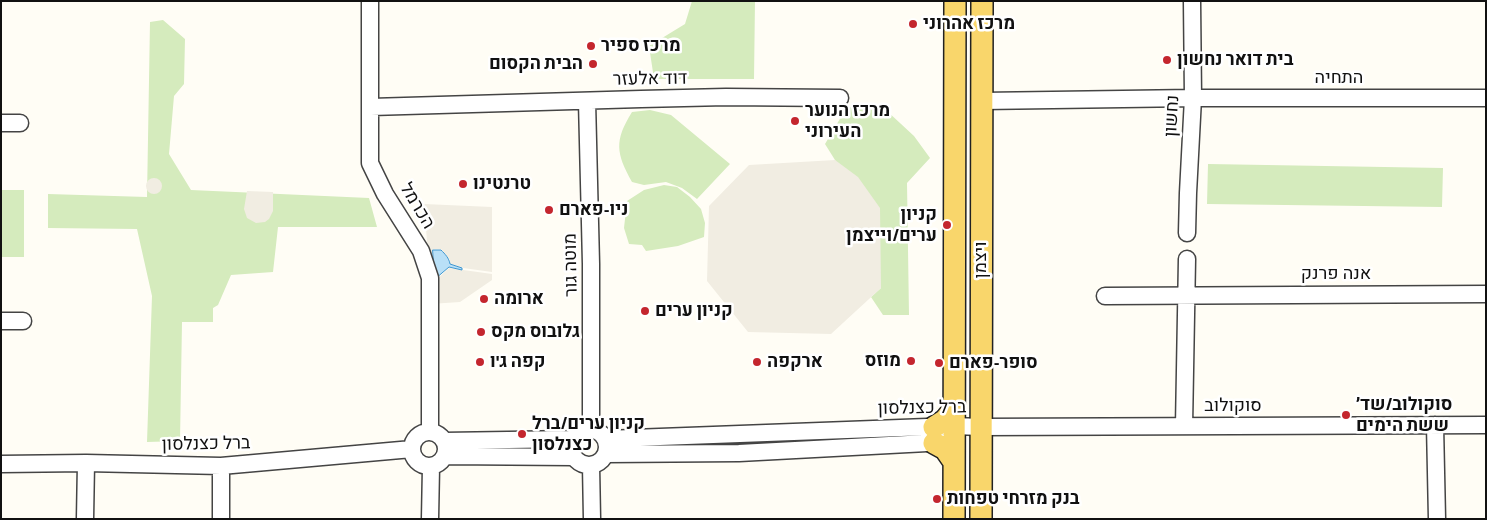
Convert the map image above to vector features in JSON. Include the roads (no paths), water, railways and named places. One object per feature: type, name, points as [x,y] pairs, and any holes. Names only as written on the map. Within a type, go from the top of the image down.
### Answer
[{"type":"main road","name":"ויצמן","points":[[954,519],[948,435],[955,1]]},
{"type":"main road","name":"ויצמן","points":[[981,519],[982,1]]},
{"type":"street","name":"הכרמל","points":[[370,1],[370,163],[385,194],[421,251],[430,278],[430,432]]},
{"type":"street","name":"נחשון","points":[[1187,233],[1194,98],[1192,1]]},
{"type":"street","name":"דוד אלעזר","points":[[371,107],[726,97],[840,98]]},
{"type":"street","name":"התחיה","points":[[982,101],[1194,98],[1486,98]]},
{"type":"street","name":"מוטה גור","points":[[587,101],[591,264],[591,428]]},
{"type":"street","points":[[1,123],[20,123]]},
{"type":"street","points":[[1184,426],[1187,259]]},
{"type":"street","name":"אנה פרנק","points":[[1105,296],[1186,294],[1486,294]]},
{"type":"street","points":[[1,321],[23,321]]},
{"type":"street","name":"סוקולוב","points":[[981,427],[1486,424]]},
{"type":"street","points":[[1435,425],[1436,519]]},
{"type":"street","name":"ברל כצנלסון","points":[[606,446],[739,453],[948,435],[981,427]]},
{"type":"street","points":[[585,428],[591,428],[602,434],[606,446],[600,462],[591,465],[581,464],[574,457],[570,446],[572,439],[580,431],[585,428]]},
{"type":"street","points":[[430,432],[436,433],[445,448],[442,461],[430,466],[420,464],[413,455],[412,449],[419,435],[430,432]]},
{"type":"street","points":[[445,448],[572,439]]},
{"type":"street","points":[[445,448],[574,457]]},
{"type":"street","name":"ברל כצנלסון","points":[[1,464],[86,463],[221,466],[412,449]]},
{"type":"street","points":[[85,519],[86,463]]},
{"type":"street","points":[[591,465],[592,519]]},
{"type":"street","points":[[221,466],[221,519]]},
{"type":"street","points":[[430,466],[430,519]]},
{"type":"water","points":[[433,250],[441,250],[448,258],[450,264],[462,268],[462,270],[449,267],[435,279]]},
{"type":"place","name":"מרכז אהרוני","points":[[913,24]]},
{"type":"place","name":"מרכז ספיר","points":[[591,46]]},
{"type":"place","name":"בית דואר נחשון","points":[[1167,60]]},
{"type":"place","name":"הבית הקסום","points":[[593,64]]},
{"type":"place","name":"מרכז הנוער העירוני","points":[[795,121]]},
{"type":"place","name":"טרנטינו","points":[[463,184]]},
{"type":"place","name":"ניו-פארם","points":[[549,210]]},
{"type":"place","name":"קניון ערים/וייצמן","points":[[947,225]]},
{"type":"place","name":"ארומה","points":[[484,299]]},
{"type":"place","name":"קניון ערים","points":[[645,311]]},
{"type":"place","name":"גלובוס מקס","points":[[481,332]]},
{"type":"place","name":"מוזס","points":[[911,361]]},
{"type":"place","name":"קפה ג'ו","points":[[480,362]]},
{"type":"place","name":"ארקפה","points":[[757,362]]},
{"type":"place","name":"סופר-פארם","points":[[939,363]]},
{"type":"place","name":"סוקולוב/שד׳ ששת הימים","points":[[1346,415]]},
{"type":"place","name":"קניון ערים/ברל כצנלסון","points":[[522,434]]},
{"type":"place","name":"בנק מזרחי טפחות","points":[[937,499]]}]
